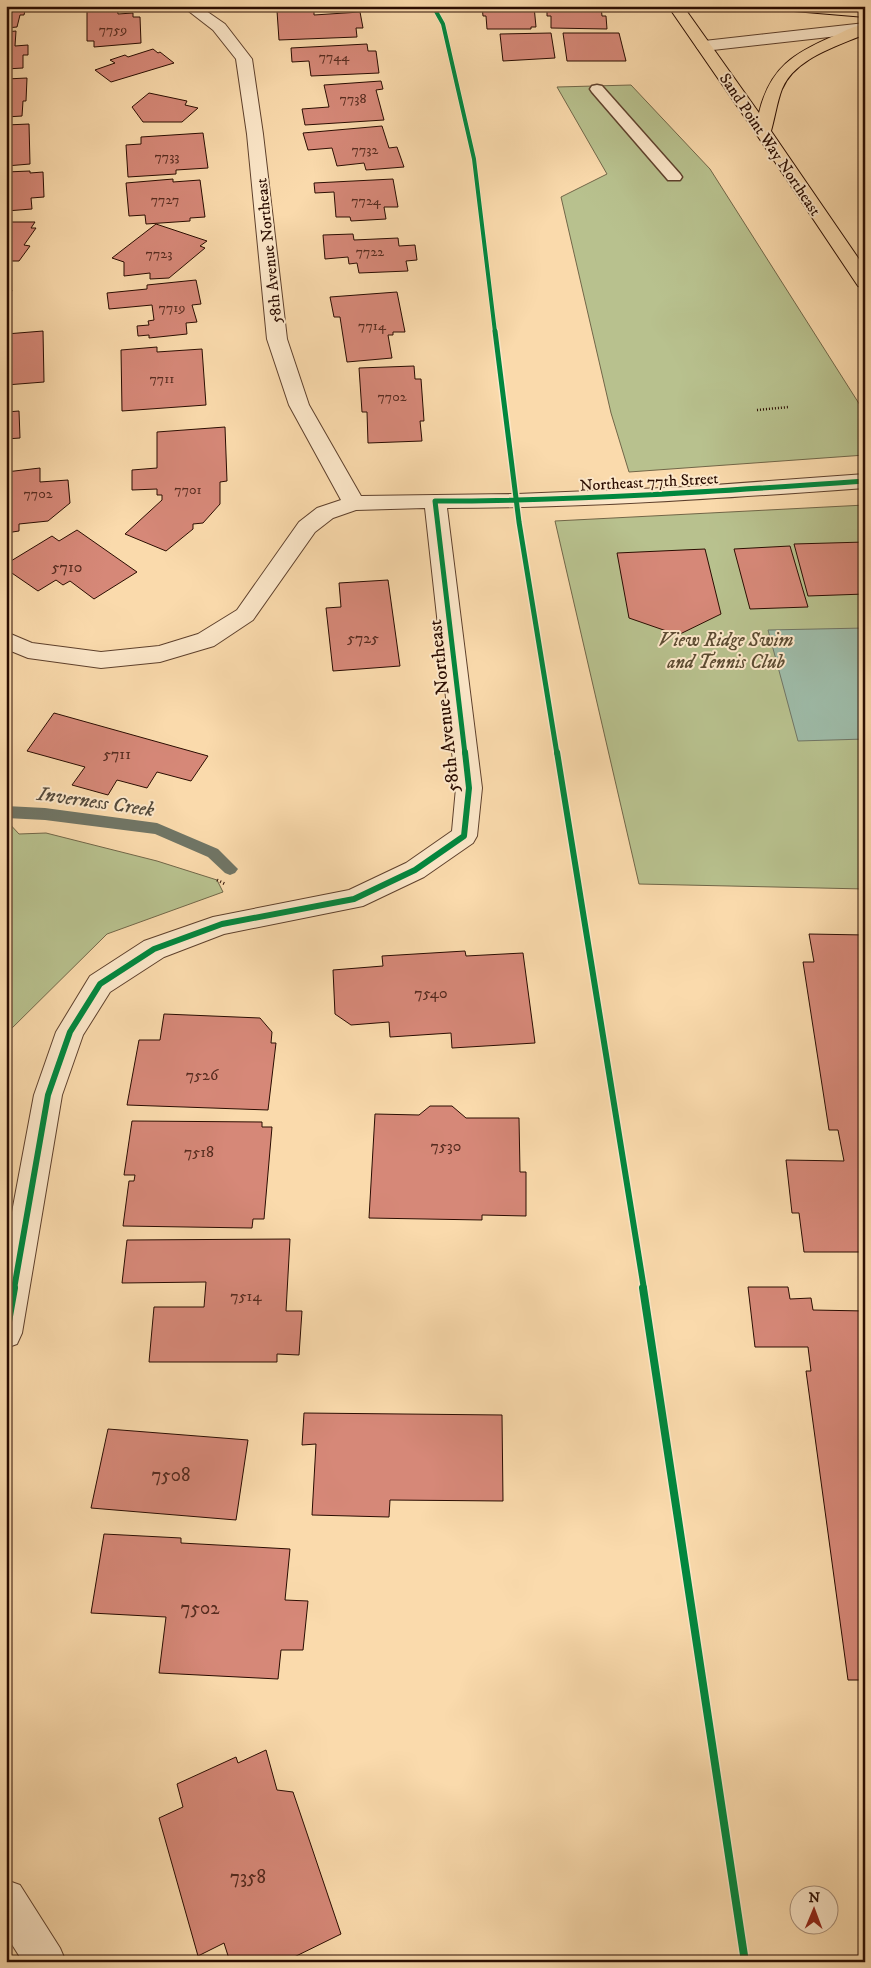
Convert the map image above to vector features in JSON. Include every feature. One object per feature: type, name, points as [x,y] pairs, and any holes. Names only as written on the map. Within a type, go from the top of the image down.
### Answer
[{"type":"main road","points":[[794,6],[865,12]]},
{"type":"main road","points":[[670,15],[727,104],[763,131],[774,88],[790,67],[801,58],[864,29]]},
{"type":"main road","name":"Sand Point Way Northeast","points":[[670,15],[704,46],[865,282]]},
{"type":"street","name":"58th Avenue Northeast","points":[[189,6],[219,27],[244,59],[255,134],[277,339],[299,405],[354,503]]},
{"type":"street","points":[[704,46],[864,29]]},
{"type":"street","name":"Northeast 77th Street","points":[[6,640],[28,650],[101,660],[160,654],[206,640],[245,615],[307,527],[326,513],[354,503],[517,501],[677,494],[865,481]]},
{"type":"street","name":"58th Avenue Northeast","points":[[6,1333],[48,1095],[70,1032],[100,984],[154,949],[222,924],[354,899],[415,870],[464,836],[469,788],[435,501]]},
{"type":"street","points":[[6,1899],[46,1962]]},
{"type":"lane","points":[[597,89],[674,177]]},
{"type":"path","points":[[757,410],[789,407]]},
{"type":"green space","points":[[631,85],[710,169],[865,413],[865,455],[629,472],[611,413],[561,197],[607,174],[557,87]]},
{"type":"green space","name":"View Ridge Swim and Tennis Club","points":[[865,505],[865,889],[639,884],[555,521]]},
{"type":"green space","points":[[6,820],[19,834],[46,833],[157,861],[217,880],[223,892],[107,934],[6,1034]]},
{"type":"shaded area","points":[[865,628],[865,739],[798,741],[768,630]]},
{"type":"building","points":[[6,6],[26,6],[24,15],[20,15],[17,27],[6,28]]},
{"type":"building","points":[[91,6],[117,6],[118,14],[133,13],[133,17],[140,17],[141,43],[94,47],[94,41],[87,41],[87,9]]},
{"type":"building","points":[[482,6],[534,6],[536,27],[531,27],[531,29],[487,29],[486,16],[483,16]]},
{"type":"building","points":[[547,6],[601,6],[602,16],[606,16],[607,29],[551,28],[551,16],[547,16]]},
{"type":"building","points":[[314,10],[314,15],[360,12],[363,28],[356,28],[357,37],[279,40],[277,11]]},
{"type":"building","points":[[16,31],[15,46],[28,45],[28,55],[23,55],[23,68],[6,69],[6,32]]},
{"type":"building","points":[[551,33],[555,58],[503,61],[500,34]]},
{"type":"building","points":[[563,33],[619,33],[626,61],[567,61]]},
{"type":"building","points":[[367,44],[368,51],[376,51],[379,73],[311,76],[309,61],[292,62],[291,48]]},
{"type":"building","points":[[153,49],[174,63],[111,82],[95,70],[115,63],[110,60],[125,55],[128,57]]},
{"type":"building","points":[[27,78],[26,101],[23,101],[22,116],[6,117],[6,79]]},
{"type":"building","points":[[381,81],[383,89],[376,90],[384,120],[305,125],[302,109],[329,107],[324,85]]},
{"type":"building","points":[[149,93],[187,101],[185,105],[198,108],[182,122],[143,122],[132,107]]},
{"type":"building","points":[[29,124],[30,164],[6,166],[6,125]]},
{"type":"building","points":[[382,126],[389,148],[397,147],[404,167],[366,170],[364,163],[337,166],[332,148],[308,150],[303,133]]},
{"type":"building","points":[[203,133],[208,168],[176,170],[176,174],[128,177],[126,145],[141,144],[141,137]]},
{"type":"building","points":[[30,171],[30,173],[43,172],[44,197],[31,198],[32,209],[6,211],[6,172]]},
{"type":"building","points":[[173,179],[173,182],[200,180],[205,217],[190,218],[190,221],[146,224],[145,215],[129,216],[126,183]]},
{"type":"building","points":[[393,179],[398,207],[384,207],[386,219],[351,221],[350,217],[336,217],[334,192],[315,193],[314,183]]},
{"type":"building","points":[[6,222],[35,222],[31,228],[36,228],[24,245],[30,246],[19,261],[6,261]]},
{"type":"building","points":[[156,224],[207,241],[200,246],[205,248],[169,278],[150,279],[150,273],[124,276],[124,262],[112,258]]},
{"type":"building","points":[[353,234],[354,240],[398,238],[399,246],[415,245],[417,260],[406,261],[408,271],[359,273],[357,263],[349,264],[348,257],[325,259],[323,235]]},
{"type":"building","points":[[196,280],[201,304],[192,305],[197,322],[186,323],[187,334],[149,338],[149,335],[138,336],[137,326],[149,325],[148,321],[154,320],[152,305],[109,309],[107,293],[147,289],[147,285]]},
{"type":"building","points":[[6,290],[12,290],[6,310]]},
{"type":"building","points":[[397,292],[405,332],[393,332],[393,335],[388,335],[392,358],[347,362],[340,317],[334,317],[330,297]]},
{"type":"building","points":[[43,331],[44,382],[6,385],[6,334]]},
{"type":"building","points":[[157,347],[157,352],[202,349],[206,405],[122,411],[121,350]]},
{"type":"building","points":[[414,366],[415,379],[421,379],[424,421],[420,421],[422,441],[368,443],[367,412],[362,412],[359,368]]},
{"type":"building","points":[[19,411],[20,438],[6,439],[6,412]]},
{"type":"building","points":[[225,427],[227,481],[220,482],[220,504],[203,523],[193,524],[193,529],[166,551],[125,534],[162,500],[162,495],[157,495],[157,489],[132,490],[132,470],[157,468],[157,432]]},
{"type":"building","points":[[40,468],[40,482],[68,480],[70,503],[48,521],[19,524],[19,531],[6,533],[6,472]]},
{"type":"building","points":[[77,530],[137,572],[94,599],[70,581],[63,585],[56,580],[38,591],[6,569],[6,564],[52,536],[59,541]]},
{"type":"building","points":[[865,542],[865,594],[808,596],[794,544]]},
{"type":"building","points":[[790,546],[808,607],[750,609],[734,549]]},
{"type":"building","points":[[705,549],[721,614],[678,635],[629,618],[617,553]]},
{"type":"building","points":[[388,580],[400,666],[333,671],[326,608],[341,607],[339,583]]},
{"type":"building","points":[[54,713],[208,756],[191,781],[157,772],[147,788],[117,780],[108,795],[72,785],[85,767],[27,751]]},
{"type":"building","points":[[809,934],[865,935],[865,1252],[804,1252],[799,1213],[792,1213],[786,1160],[844,1161],[838,1130],[829,1130],[803,962],[814,962]]},
{"type":"building","points":[[465,951],[466,956],[523,953],[535,1043],[452,1048],[451,1033],[390,1037],[389,1022],[351,1025],[335,1014],[333,970],[383,966],[382,956]]},
{"type":"building","points":[[164,1014],[260,1018],[272,1032],[271,1043],[276,1043],[268,1110],[127,1105],[139,1040],[160,1040]]},
{"type":"building","points":[[430,1106],[452,1106],[466,1118],[519,1118],[520,1172],[526,1172],[526,1216],[482,1215],[482,1220],[369,1218],[375,1114],[419,1115]]},
{"type":"building","points":[[132,1121],[262,1122],[262,1127],[272,1127],[264,1219],[253,1219],[252,1228],[123,1226],[129,1181],[134,1181],[135,1175],[124,1175]]},
{"type":"building","points":[[290,1239],[286,1311],[302,1311],[299,1355],[277,1354],[277,1362],[149,1362],[154,1307],[204,1307],[206,1282],[122,1283],[127,1240]]},
{"type":"building","points":[[748,1287],[788,1287],[790,1299],[811,1298],[813,1310],[865,1311],[865,1680],[848,1680],[806,1371],[811,1371],[808,1347],[755,1347]]},
{"type":"building","points":[[304,1413],[502,1415],[503,1501],[390,1500],[389,1517],[312,1515],[316,1444],[302,1445]]},
{"type":"building","points":[[108,1429],[248,1440],[236,1520],[91,1508]]},
{"type":"building","points":[[104,1534],[181,1538],[181,1543],[290,1549],[285,1600],[308,1601],[303,1650],[281,1650],[278,1679],[159,1673],[166,1617],[91,1613]]},
{"type":"building","points":[[266,1750],[277,1790],[293,1792],[341,1934],[284,1962],[230,1962],[224,1943],[198,1956],[159,1818],[183,1807],[177,1784],[236,1757],[238,1763]]},
{"type":"waterway","name":"Inverness Creek","points":[[6,812],[45,814],[157,829],[213,853],[230,869]]},
{"type":"cycle path","points":[[433,6],[443,24],[474,159],[519,522],[624,1159],[745,1962]]},
{"type":"cycle path","points":[[6,1333],[48,1095],[70,1032],[100,984],[154,949],[222,924],[354,899],[415,870],[464,836],[469,788],[435,501],[517,501],[687,494],[865,481]]}]
